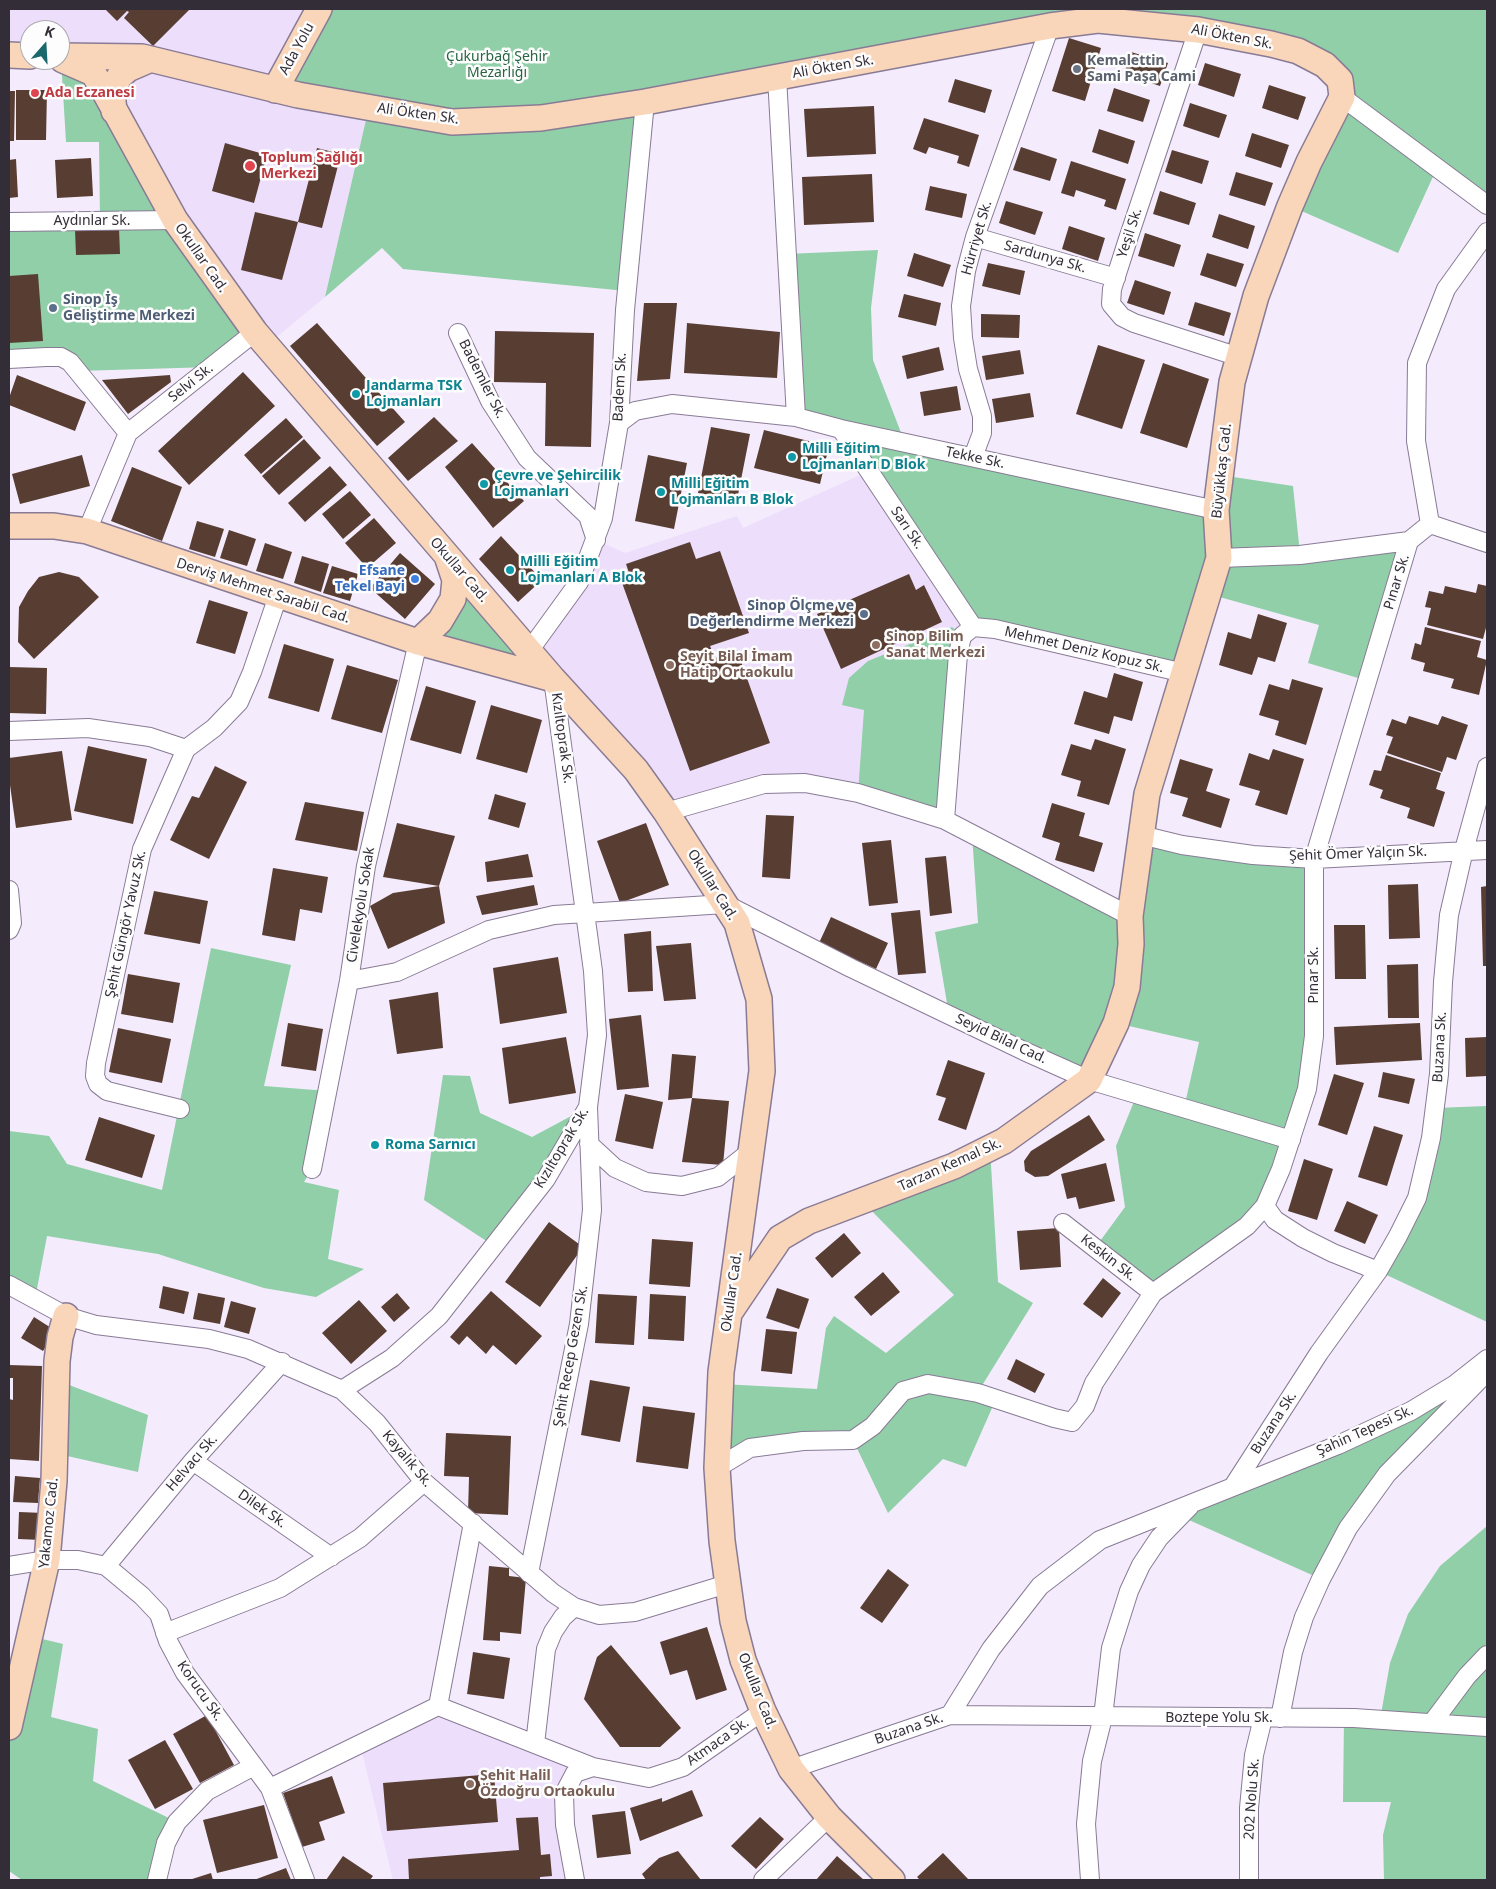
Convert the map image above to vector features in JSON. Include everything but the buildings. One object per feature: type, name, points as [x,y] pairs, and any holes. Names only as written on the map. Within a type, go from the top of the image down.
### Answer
[{"type":"street","name":"Ada Yolu","points":[[287,92],[319,9]]},
{"type":"street","name":"Ali Ökten Sk.","points":[[70,57],[121,56],[152,59],[287,92],[452,122],[541,118],[645,102],[1050,26],[1098,20],[1198,30],[1235,36],[1298,51],[1325,66],[1340,80],[1342,97]]},
{"type":"street","name":"Hürriyet Sk.","points":[[972,457],[982,433],[982,416],[968,369],[963,338],[961,306],[966,271],[975,237],[1050,26]]},
{"type":"street","name":"Yeşil Sk.","points":[[1198,30],[1116,278],[1112,304],[1122,317],[1239,357]]},
{"type":"street","points":[[114,111],[112,92],[119,77],[128,69],[152,59]]},
{"type":"street","name":"Okullar Cad.","points":[[70,61],[93,73],[175,220],[255,332],[553,679],[636,770],[666,812],[737,923],[759,1000],[762,1071],[721,1372],[717,1468],[727,1584],[733,1621],[743,1660],[763,1711],[791,1770],[829,1817],[892,1880]]},
{"type":"street","points":[[777,77],[796,417]]},
{"type":"street","points":[[1342,97],[1487,205]]},
{"type":"street","name":"Büyükkaş Cad.","points":[[1130,916],[1147,794],[1219,558],[1216,510],[1232,382],[1256,296],[1290,206],[1309,162],[1342,97]]},
{"type":"street","name":"Badem Sk.","points":[[529,651],[579,582],[603,518],[619,423],[624,310],[645,102]]},
{"type":"street","name":"Aydınlar Sk.","points":[[9,222],[175,220]]},
{"type":"street","points":[[1430,524],[1416,442],[1417,363],[1446,289],[1487,232]]},
{"type":"street","name":"Sardunya Sk.","points":[[975,237],[1116,278]]},
{"type":"street","name":"Selvi Sk.","points":[[87,531],[128,433],[255,332]]},
{"type":"street","name":"Bademler Sk.","points":[[458,333],[490,401],[527,458],[588,516],[596,540]]},
{"type":"street","points":[[9,359],[46,357],[61,358],[70,362],[128,433]]},
{"type":"street","name":"Tekke Sk.","points":[[619,423],[635,411],[672,404],[796,417],[841,430],[1216,510]]},
{"type":"street","name":"Sarı Sk.","points":[[841,430],[973,627]]},
{"type":"street","points":[[1219,558],[1300,554],[1409,541],[1430,524]]},
{"type":"street","points":[[1430,524],[1487,543]]},
{"type":"street","name":"Derviş Mehmet Sarabil Cad.","points":[[9,526],[54,526],[87,531],[418,642],[553,679]]},
{"type":"street","name":"Pınar Sk.","points":[[717,1468],[750,1448],[804,1441],[853,1440],[873,1426],[903,1391],[928,1384],[978,1393],[1072,1422],[1085,1406],[1094,1384],[1153,1293],[1248,1226],[1265,1206],[1291,1140],[1307,1089],[1314,1036],[1314,859],[1409,541]]},
{"type":"street","points":[[418,642],[440,621],[453,599],[456,580],[447,556]]},
{"type":"street","name":"Şehit Güngör Yavuz Sk.","points":[[180,1108],[116,1094],[98,1084],[95,1076],[142,848],[186,749],[214,728],[239,702],[252,672],[278,596]]},
{"type":"street","points":[[945,820],[958,654],[962,636],[973,627]]},
{"type":"street","name":"Mehmet Deniz Kopuz Sk.","points":[[973,627],[995,630],[1184,673]]},
{"type":"street","name":"Civelekyolu Sokak","points":[[312,1169],[349,981],[366,866],[418,642]]},
{"type":"street","name":"Kızıltoprak Sk.","points":[[342,1390],[392,1358],[439,1316],[546,1179],[588,1107],[597,1035],[593,971],[553,679]]},
{"type":"street","points":[[9,731],[88,728],[150,737],[186,749]]},
{"type":"street","name":"Buzana Sk.","points":[[791,1770],[950,1715],[991,1649],[1040,1586],[1100,1540],[1234,1485],[1319,1353],[1378,1271],[1398,1236],[1416,1198],[1431,1138],[1440,1074],[1443,982],[1449,915],[1464,850],[1487,767]]},
{"type":"street","points":[[666,812],[764,784],[805,783],[858,793],[945,820],[1130,916]]},
{"type":"street","name":"Şehit Ömer Yalçın Sk.","points":[[1141,835],[1182,845],[1253,855],[1314,859],[1487,850]]},
{"type":"street","points":[[9,890],[12,923],[9,930]]},
{"type":"street","points":[[349,981],[397,972],[489,930],[554,914],[586,914],[725,904]]},
{"type":"street","name":"Seyid Bilal Cad.","points":[[725,904],[851,968],[1089,1080],[1291,1140]]},
{"type":"street","name":"Tarzan Kemal Sk.","points":[[730,1312],[780,1238],[809,1221],[945,1170],[1004,1141],[1089,1080],[1116,1023],[1126,987],[1131,944],[1130,916]]},
{"type":"street","name":"Şehit Recep Gezen Sk.","points":[[529,1573],[580,1324],[592,1210],[588,1107]]},
{"type":"street","points":[[589,1144],[615,1168],[646,1182],[682,1186],[718,1177],[751,1151]]},
{"type":"street","points":[[1265,1206],[1275,1220],[1303,1238],[1333,1253],[1378,1271]]},
{"type":"street","name":"Keskin Sk.","points":[[1063,1223],[1153,1293]]},
{"type":"street","name":"Kayalık Sk.","points":[[9,1285],[66,1316],[96,1325],[209,1339],[248,1349],[282,1362],[342,1390],[378,1423],[424,1482],[529,1573],[574,1607],[599,1615],[635,1612],[727,1584]]},
{"type":"street","name":"Yakamoz Cad.","points":[[9,1727],[47,1560],[54,1481],[57,1361],[60,1337],[66,1316]]},
{"type":"street","name":"Şahin Tepesi Sk.","points":[[1234,1485],[1338,1445],[1410,1411],[1454,1385],[1487,1360]]},
{"type":"street","name":"Helvacı Sk.","points":[[106,1566],[193,1461],[282,1362]]},
{"type":"street","name":"202 Nolu Sk.","points":[[1249,1880],[1249,1808],[1254,1755],[1271,1718],[1304,1617],[1321,1579],[1348,1528],[1387,1474],[1487,1372]]},
{"type":"street","name":"Dilek Sk.","points":[[193,1461],[331,1557]]},
{"type":"street","points":[[165,1633],[280,1588],[360,1538],[424,1482]]},
{"type":"street","points":[[1090,1880],[1086,1824],[1092,1761],[1103,1717],[1111,1648],[1129,1591],[1141,1565],[1159,1538],[1194,1501]]},
{"type":"street","points":[[270,1788],[438,1706],[473,1523]]},
{"type":"street","name":"Korucu Sk.","points":[[9,1566],[47,1560],[78,1560],[106,1566],[142,1596],[159,1614],[165,1633],[185,1673],[270,1788],[305,1880]]},
{"type":"street","points":[[535,1744],[546,1649],[553,1632],[563,1617],[574,1607]]},
{"type":"street","points":[[1432,1723],[1467,1676],[1487,1655]]},
{"type":"street","name":"Atmaca Sk.","points":[[438,1706],[593,1767],[648,1778],[683,1767],[763,1711]]},
{"type":"street","name":"Boztepe Yolu Sk.","points":[[950,1715],[1354,1718],[1487,1727]]},
{"type":"street","points":[[157,1880],[166,1843],[177,1822],[207,1791],[254,1766]]},
{"type":"street","points":[[575,1880],[565,1826],[564,1794],[575,1773],[593,1767]]},
{"type":"street","points":[[763,1880],[829,1817]]},
{"type":"shaded area","name":"Toplum Sağlığı Merkezi","points":[[9,9],[319,9],[369,107],[325,297],[266,346],[114,111],[128,69],[70,58],[70,20],[20,20],[20,56],[9,55]]},
{"type":"shaded area","points":[[869,471],[973,627],[962,636],[945,820],[805,783],[666,812],[529,651],[596,540],[625,553],[737,516],[743,528]]},
{"type":"shaded area","name":"Şehit Halil Özdoğru Ortaokulu","points":[[438,1706],[593,1767],[564,1794],[575,1880],[393,1880],[360,1744]]},
{"type":"green space","name":"Çukurbağ Şehir Mezarlığı","points":[[319,9],[1487,9],[1487,205],[1437,168],[1398,253],[1290,206],[1342,97],[1325,65],[1098,20],[645,102],[626,291],[403,269],[382,248],[325,297],[369,107],[275,90]]},
{"type":"green space","points":[[70,62],[80,65],[255,332],[211,367],[78,371],[70,362],[9,359],[9,222],[100,220],[99,142],[66,142],[62,70],[70,70]]},
{"type":"green space","points":[[878,250],[871,308],[873,360],[905,443],[1215,510],[1220,475],[1293,486],[1300,554],[1409,541],[1368,681],[1308,663],[1319,625],[1209,594],[1184,673],[973,627],[841,430],[796,417],[787,254]]},
{"type":"green space","points":[[455,580],[553,679],[418,642]]},
{"type":"green space","points":[[952,627],[962,636],[945,820],[858,793],[864,710],[842,705],[849,678],[868,661]]},
{"type":"green space","points":[[972,834],[1130,915],[1141,835],[1314,859],[1314,1036],[1265,1206],[1153,1293],[1095,1248],[1125,1207],[1116,1146],[1137,1094],[1184,1108],[1199,1042],[1116,1023],[1089,1080],[949,1015],[935,932],[978,923]]},
{"type":"green space","points":[[211,948],[291,965],[264,1086],[328,1091],[312,1169],[304,1182],[339,1190],[328,1259],[364,1269],[316,1297],[264,1288],[158,1254],[47,1236],[35,1299],[9,1285],[9,1131],[49,1136],[67,1164],[162,1190]]},
{"type":"green space","points":[[443,1075],[470,1076],[480,1113],[532,1137],[588,1107],[494,1246],[424,1200]]},
{"type":"green space","points":[[1487,1106],[1487,1322],[1378,1271],[1398,1236],[1435,1108]]},
{"type":"green space","points":[[990,1148],[998,1282],[1033,1303],[978,1392],[996,1399],[966,1467],[943,1459],[888,1513],[853,1440],[750,1448],[717,1468],[721,1384],[817,1389],[826,1328],[834,1316],[886,1353],[954,1295],[863,1202]]},
{"type":"green space","points":[[1487,1359],[1429,1430],[1321,1579],[1180,1516],[1338,1445]]},
{"type":"green space","points":[[56,1380],[148,1415],[138,1472],[54,1453]]},
{"type":"green space","points":[[1487,1526],[1487,1880],[1384,1880],[1383,1835],[1391,1802],[1343,1802],[1344,1718],[1380,1720],[1390,1663],[1408,1614],[1440,1566]]},
{"type":"green space","points":[[30,1636],[63,1644],[51,1717],[98,1729],[93,1781],[177,1822],[157,1880],[22,1880],[9,1871],[9,1727]]},
{"type":"place","name":"Kemalettin Sami Paşa Cami","points":[[1077,69]]},
{"type":"place","name":"Ada Eczanesi","points":[[35,93]]},
{"type":"place","name":"Toplum Sağlığı Merkezi","points":[[250,166]]},
{"type":"place","name":"Sinop İş Geliştirme Merkezi","points":[[53,308]]},
{"type":"place","name":"Jandarma TSK Lojmanları","points":[[356,394]]},
{"type":"place","name":"Milli Eğitim Lojmanları D Blok","points":[[792,457]]},
{"type":"place","name":"Çevre ve Şehircilik Lojmanları","points":[[484,484]]},
{"type":"place","name":"Milli Eğitim Lojmanları B Blok","points":[[661,492]]},
{"type":"place","name":"Milli Eğitim Lojmanları A Blok","points":[[510,570]]},
{"type":"place","name":"Efsane Tekel Bayi","points":[[415,579]]},
{"type":"place","name":"Sinop Ölçme ve Değerlendirme Merkezi","points":[[864,614]]},
{"type":"place","name":"Sinop Bilim Sanat Merkezi","points":[[876,645]]},
{"type":"place","name":"Seyit Bilal İmam Hatip Ortaokulu","points":[[670,665]]},
{"type":"place","name":"Roma Sarnıcı","points":[[375,1145]]},
{"type":"place","name":"Şehit Halil Özdoğru Ortaokulu","points":[[470,1784]]}]
